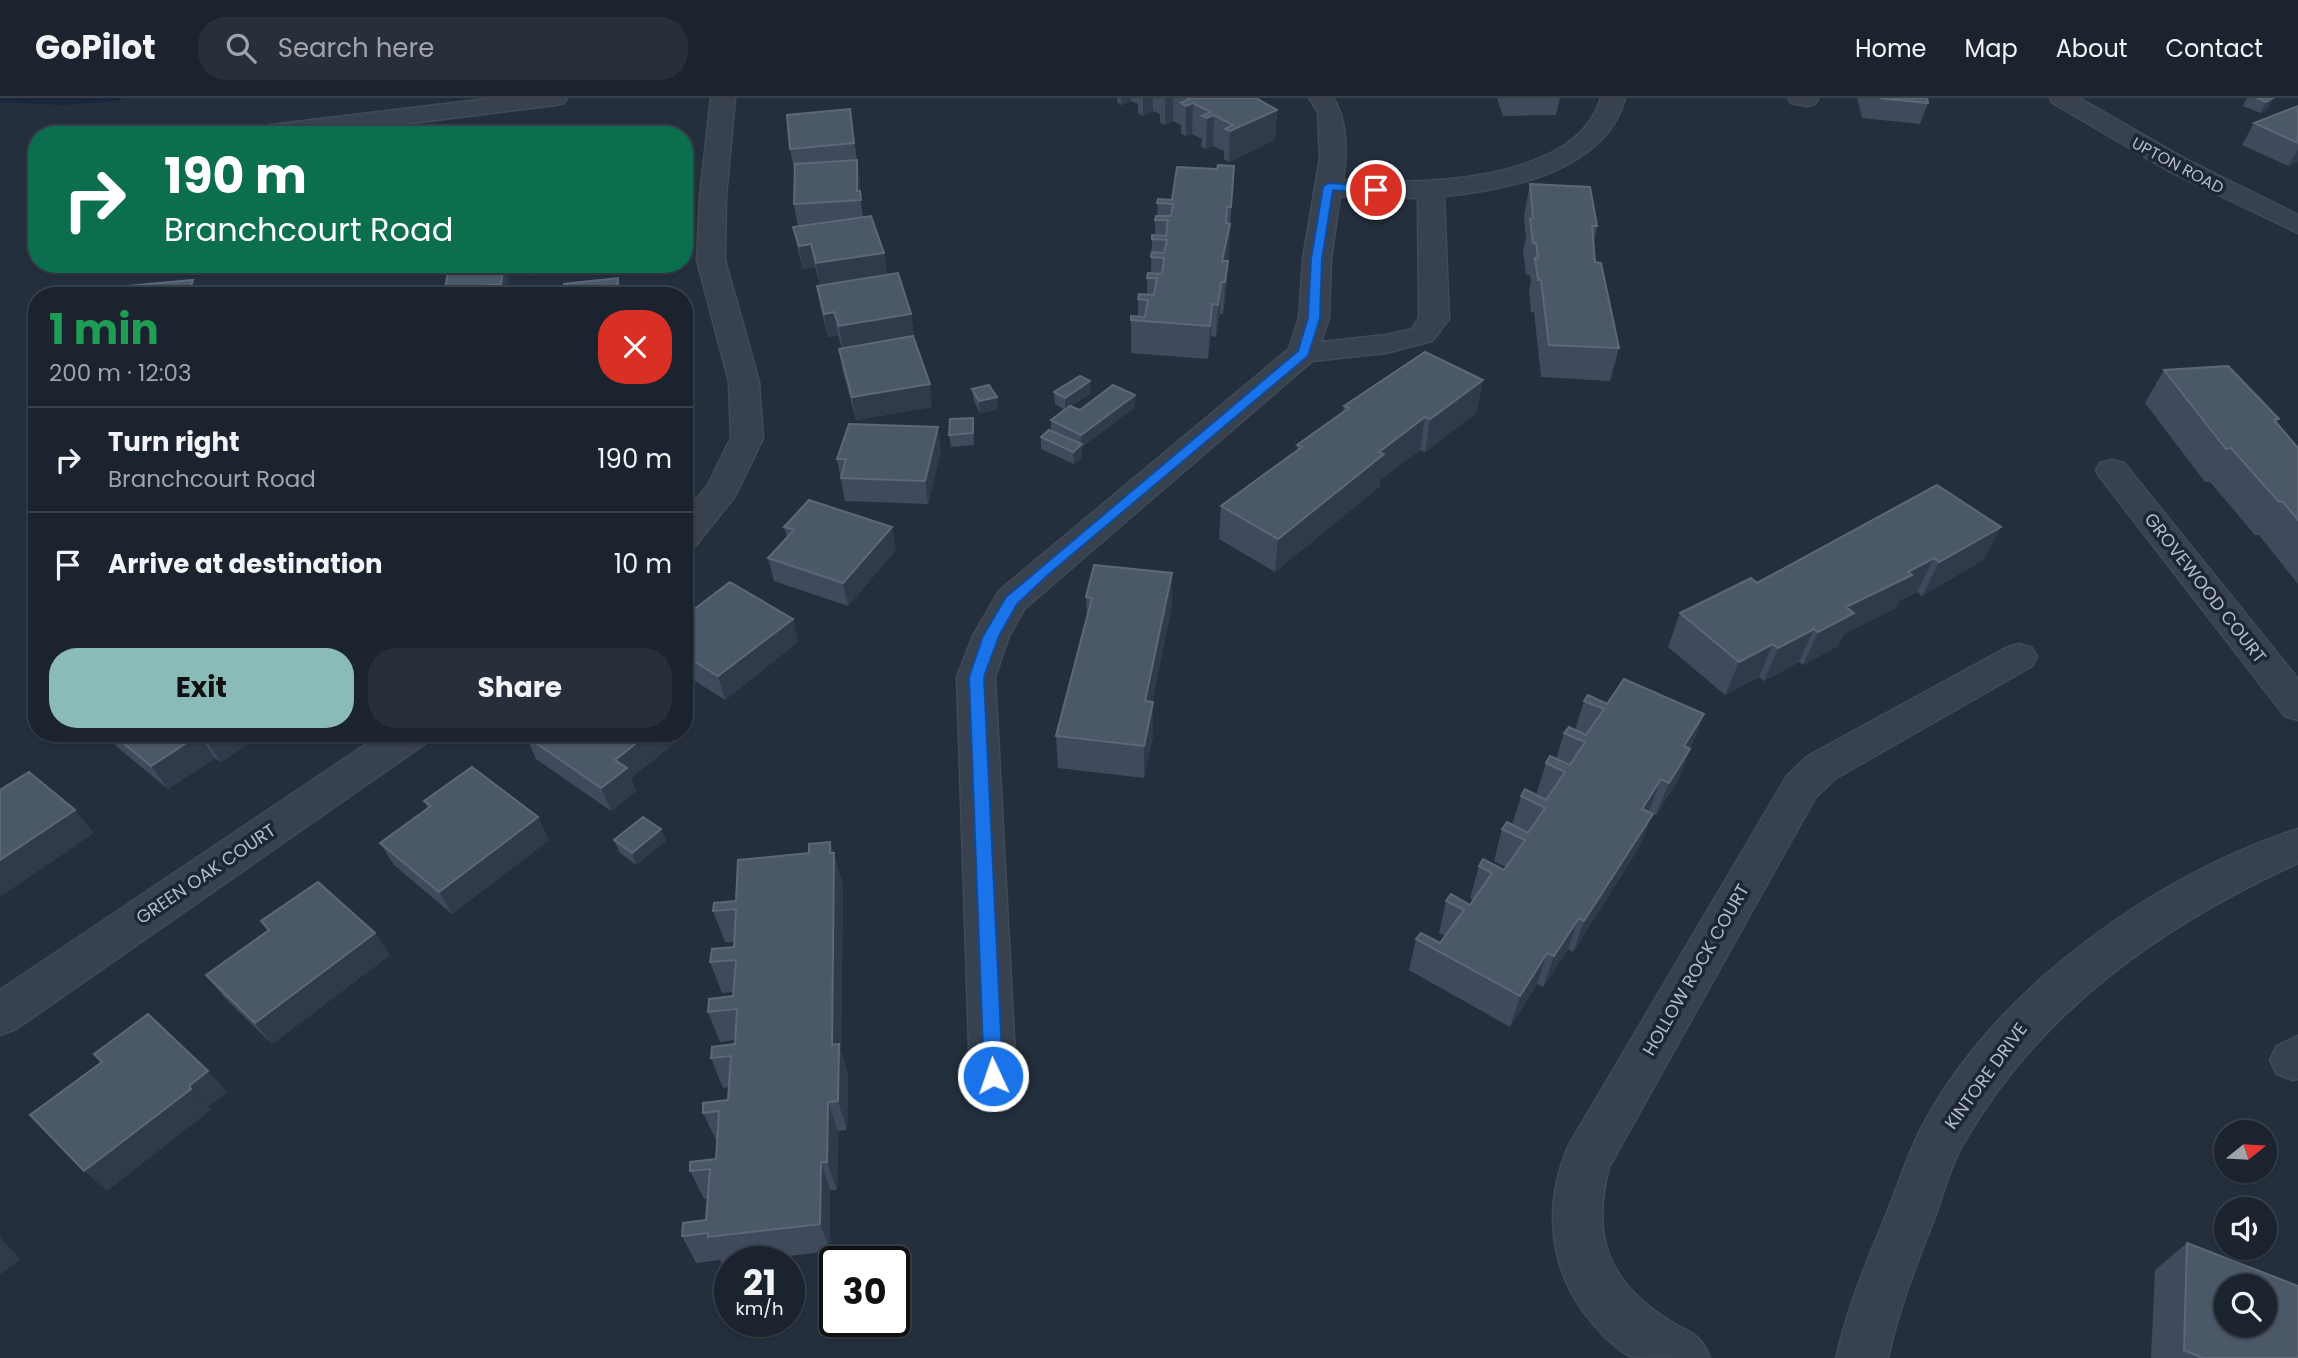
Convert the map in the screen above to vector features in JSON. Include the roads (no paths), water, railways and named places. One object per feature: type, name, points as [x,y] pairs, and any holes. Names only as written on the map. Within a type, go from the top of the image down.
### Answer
[{"type":"street","points":[[323,126],[555,98]]},
{"type":"street","points":[[693,526],[723,489],[747,438],[744,382],[711,260],[713,196],[723,98]]},
{"type":"street","points":[[993,1076],[976,677],[991,636],[1012,600],[1303,353],[1314,318],[1317,259],[1333,158],[1330,112],[1321,98]]},
{"type":"street","points":[[1328,187],[1431,190],[1505,178],[1569,154],[1596,132],[1607,119],[1613,98]]},
{"type":"street","points":[[1800,98],[1806,99]]},
{"type":"street","name":"UPTON ROAD","points":[[2062,98],[2118,134],[2182,169],[2298,225]]},
{"type":"street","points":[[1303,353],[1386,344],[1422,335],[1434,319],[1431,190]]},
{"type":"street","name":"GROVEWOOD COURT","points":[[2112,470],[2298,706]]},
{"type":"street","name":"HOLLOW ROCK COURT","points":[[1684,1358],[1657,1345],[1622,1321],[1595,1287],[1581,1251],[1578,1228],[1577,1198],[1586,1161],[1801,787],[1822,767],[2019,657]]},
{"type":"street","name":"GREEN OAK COURT","points":[[0,1015],[399,742]]},
{"type":"street","name":"KINTORE DRIVE","points":[[1862,1358],[1897,1250],[1945,1130],[1991,1063],[2039,1006],[2108,947],[2221,879],[2298,845]]},
{"type":"waterway","points":[[0,99],[62,102],[118,98]]}]
